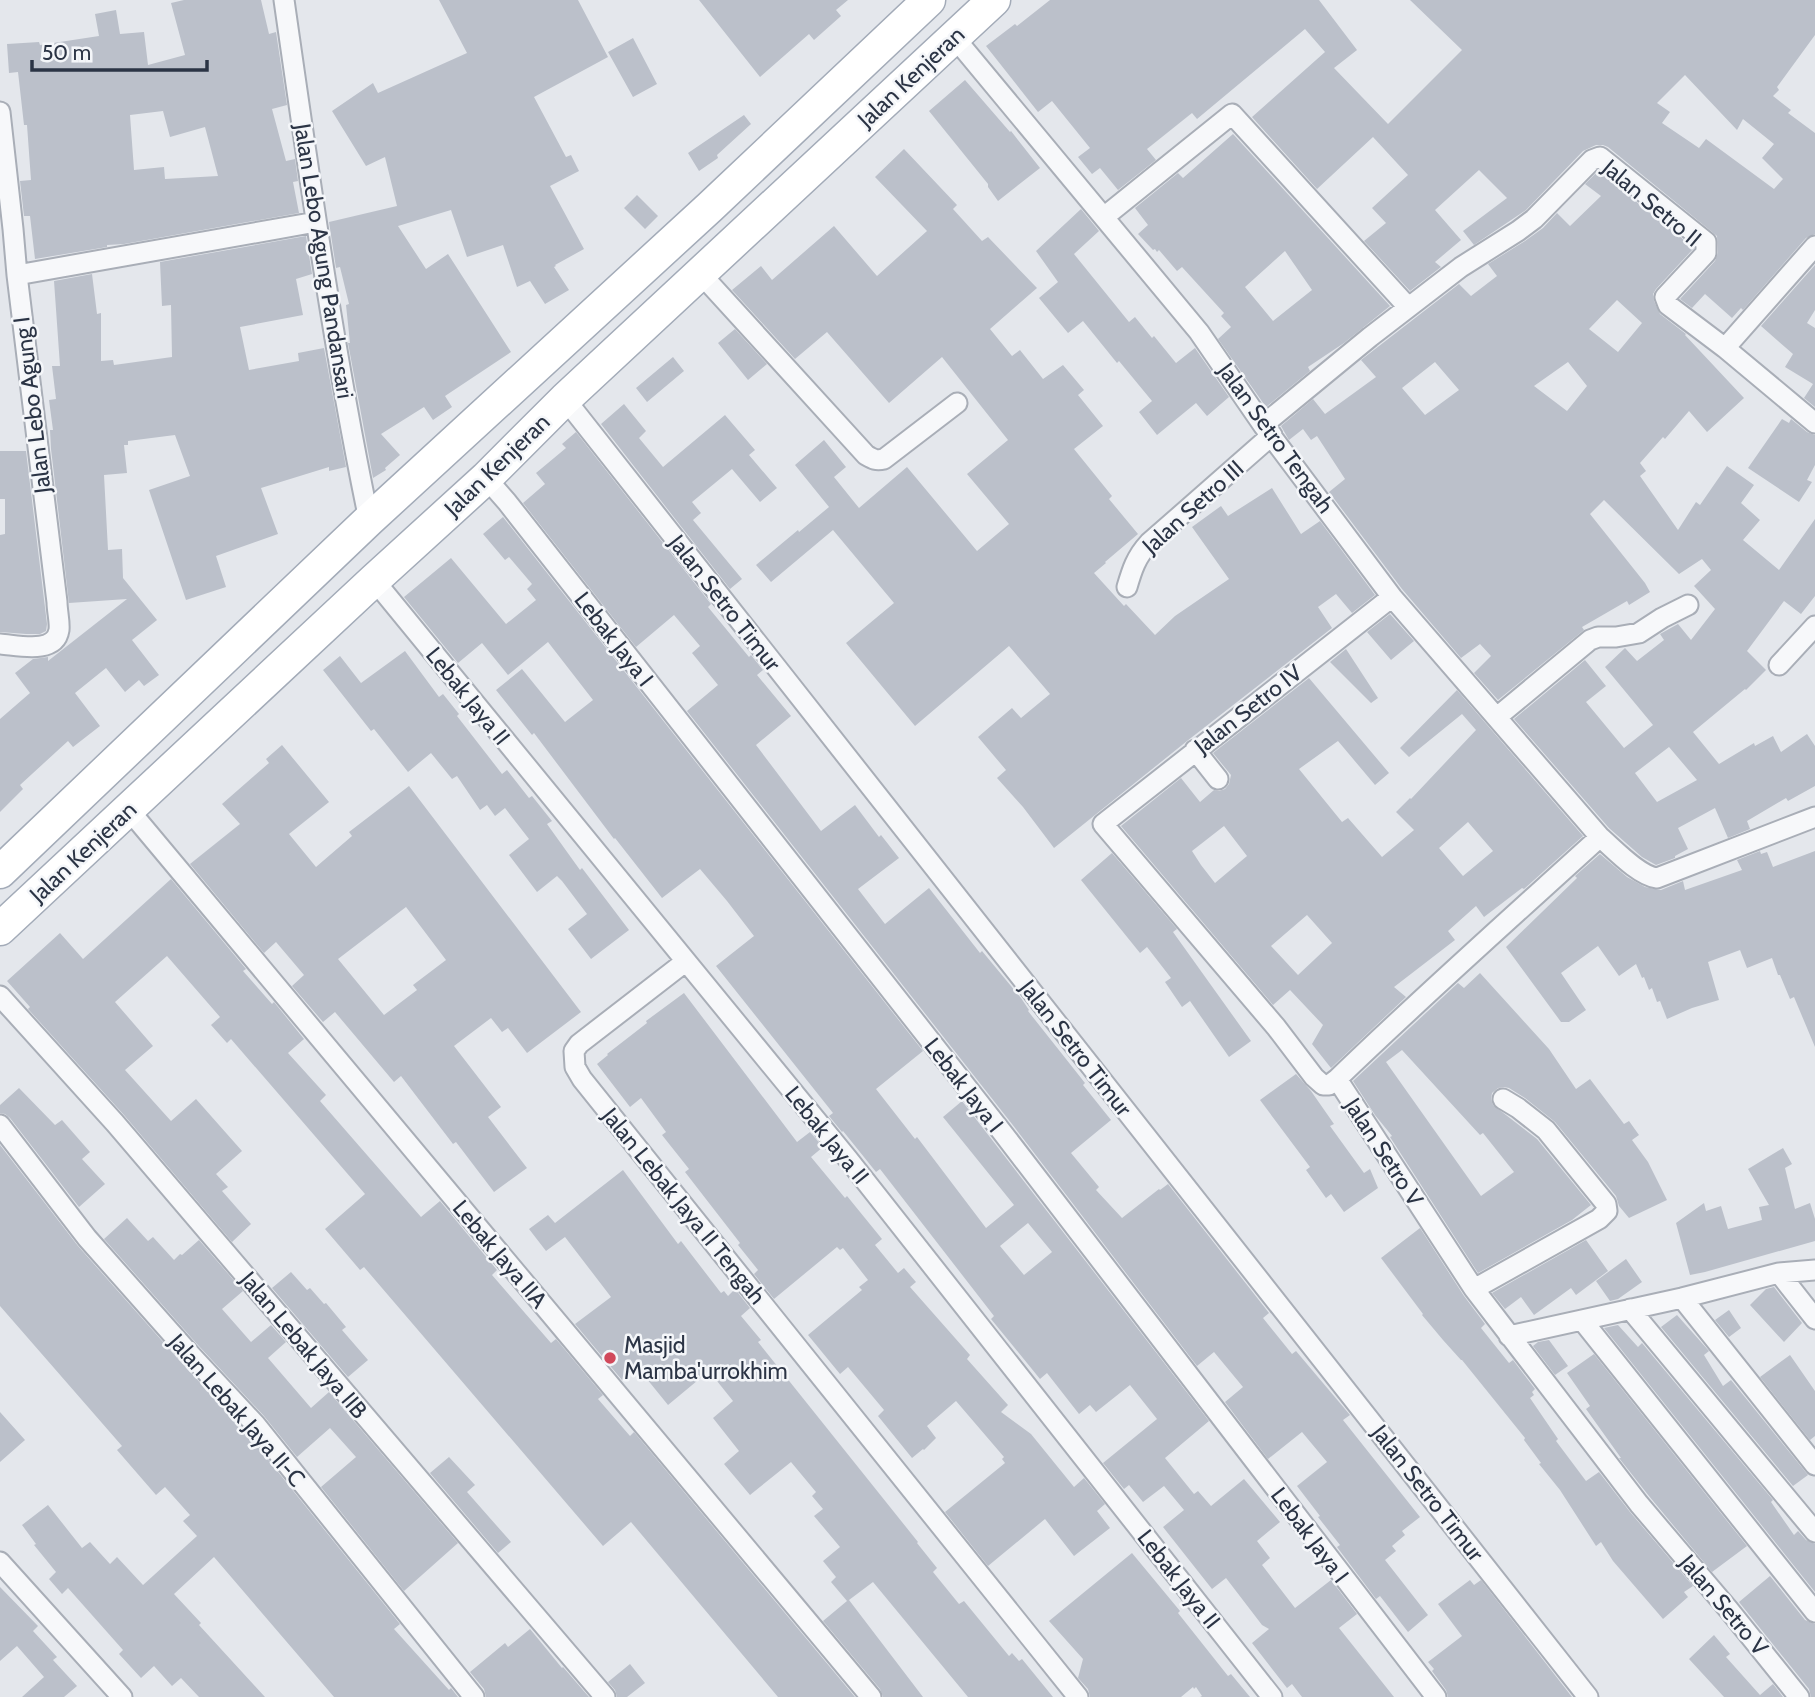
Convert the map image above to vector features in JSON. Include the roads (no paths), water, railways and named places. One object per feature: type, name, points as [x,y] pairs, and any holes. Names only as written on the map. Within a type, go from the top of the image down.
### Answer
[{"type":"main road","name":"Jalan Kenjeran","points":[[0,872],[369,520],[710,207],[929,0]]},
{"type":"main road","name":"Jalan Kenjeran","points":[[0,929],[486,478],[565,399],[994,0]]},
{"type":"street","name":"Jalan Lebo Agung Pandansari","points":[[284,0],[316,222],[369,520]]},
{"type":"street","name":"Jalan Setro Tengah","points":[[954,37],[1199,332],[1392,597],[1600,836]]},
{"type":"street","name":"Jalan Lebo Agung I","points":[[0,112],[7,229],[16,275],[59,631],[55,640],[41,647],[0,644]]},
{"type":"street","points":[[1104,217],[1232,114],[1408,307]]},
{"type":"street","name":"Jalan Setro II","points":[[1268,430],[1408,307],[1461,267],[1534,219],[1592,160],[1600,157],[1706,242],[1706,253],[1668,293],[1665,302],[1815,423]]},
{"type":"street","points":[[16,275],[316,222]]},
{"type":"street","points":[[1725,348],[1815,246]]},
{"type":"street","points":[[700,273],[866,455],[873,459],[878,461],[884,458],[957,403]]},
{"type":"street","name":"Jalan Setro Timur","points":[[565,399],[1588,1697]]},
{"type":"street","name":"Jalan Setro III","points":[[1127,587],[1139,554],[1268,430]]},
{"type":"street","name":"Lebak Jaya I","points":[[486,478],[1002,1132],[1436,1697]]},
{"type":"street","name":"Lebak Jaya II","points":[[374,580],[848,1159],[1272,1697]]},
{"type":"street","name":"Jalan Setro IV","points":[[1336,1079],[1329,1085],[1323,1085],[1314,1077],[1276,1027],[1104,826],[1104,822],[1392,597]]},
{"type":"street","points":[[1497,717],[1590,640],[1639,633],[1688,605]]},
{"type":"street","points":[[1779,665],[1815,626]]},
{"type":"street","points":[[1195,750],[1218,779]]},
{"type":"street","name":"Lebak Jaya IIA","points":[[129,810],[871,1697]]},
{"type":"street","points":[[1600,836],[1625,859],[1650,877],[1657,878],[1815,817]]},
{"type":"street","name":"Jalan Setro V","points":[[1600,836],[1436,984],[1336,1079],[1474,1289],[1509,1336],[1639,1504],[1799,1697]]},
{"type":"street","name":"Jalan Lebak Jaya II Tengah","points":[[685,962],[579,1044],[574,1051],[575,1067],[1078,1697]]},
{"type":"street","name":"Jalan Lebak Jaya IIB","points":[[0,996],[115,1122],[605,1697]]},
{"type":"street","points":[[1474,1289],[1599,1219],[1607,1211],[1606,1204],[1546,1130],[1503,1099]]},
{"type":"street","name":"Jalan Lebak Jaya II-C","points":[[0,1125],[87,1238],[255,1424],[474,1697]]},
{"type":"street","points":[[1509,1336],[1682,1298],[1779,1273],[1815,1270]]},
{"type":"street","points":[[1779,1273],[1815,1319]]},
{"type":"street","points":[[1682,1298],[1815,1465]]},
{"type":"street","points":[[1630,1309],[1815,1532]]},
{"type":"street","points":[[1582,1320],[1815,1612]]},
{"type":"street","points":[[0,1562],[122,1697]]},
{"type":"place","name":"Masjid Mamba'urrokhim","points":[[610,1358]]}]
